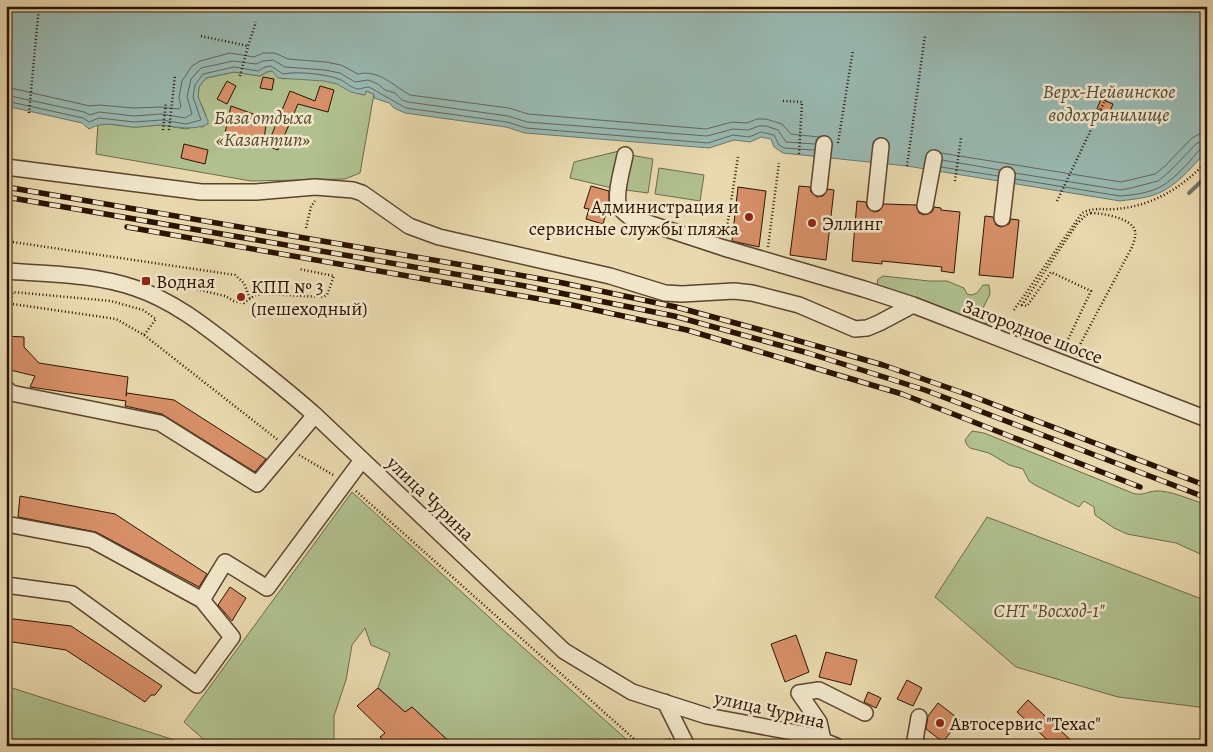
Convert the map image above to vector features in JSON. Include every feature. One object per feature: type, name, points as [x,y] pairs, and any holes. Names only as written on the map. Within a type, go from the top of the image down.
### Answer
[{"type":"street","points":[[819,188],[831,146]]},
{"type":"street","points":[[875,203],[881,146]]},
{"type":"street","name":"Загородное шоссе","points":[[625,155],[618,191],[619,206],[623,213],[630,218],[913,306],[1207,419]]},
{"type":"street","points":[[926,206],[934,158]]},
{"type":"street","points":[[6,167],[201,192],[256,192],[328,188],[353,190],[362,193],[410,226],[439,237],[610,276],[665,293],[734,291],[752,293],[799,305],[856,329],[867,328],[913,306]]},
{"type":"street","points":[[1002,218],[1007,175]]},
{"type":"street","name":"улица Чурина","points":[[6,271],[70,275],[106,281],[134,288],[180,308],[288,390],[564,651],[632,692],[707,716],[808,735],[829,743]]},
{"type":"street","points":[[6,388],[11,393],[160,423],[258,484],[315,415]]},
{"type":"street","points":[[202,600],[225,562],[267,588],[362,460]]},
{"type":"street","points":[[6,524],[92,540],[202,600],[232,637],[197,685],[72,594],[6,585]]},
{"type":"street","points":[[829,743],[820,722],[799,693],[820,690],[865,713]]},
{"type":"street","points":[[665,702],[687,746]]},
{"type":"street","points":[[918,717],[915,740],[920,746]]},
{"type":"path","points":[[29,113],[39,6]]},
{"type":"path","points":[[240,76],[256,22]]},
{"type":"path","points":[[907,166],[925,35]]},
{"type":"path","points":[[201,36],[248,46]]},
{"type":"path","points":[[831,146],[853,50]]},
{"type":"path","points":[[169,130],[175,74]]},
{"type":"path","points":[[1057,200],[1109,92]]},
{"type":"path","points":[[783,101],[802,102],[799,154]]},
{"type":"path","points":[[163,130],[166,102]]},
{"type":"path","points":[[955,181],[961,138]]},
{"type":"path","points":[[724,248],[738,158]]},
{"type":"path","points":[[1014,310],[1082,213],[1091,209],[1127,208],[1168,194],[1193,176],[1207,160]]},
{"type":"path","points":[[766,260],[779,163]]},
{"type":"path","points":[[306,228],[311,207],[328,188]]},
{"type":"path","points":[[1100,213],[1129,223],[1136,233],[1132,247],[1075,354],[1066,350],[1064,348],[1065,345],[1091,291],[1051,272],[1027,306],[1023,306],[1023,303],[1076,224],[1086,215],[1100,213]]},
{"type":"path","points":[[6,241],[235,276],[244,283],[250,299]]},
{"type":"path","points":[[143,310],[162,280],[225,296],[244,303],[255,295],[265,294],[323,297],[327,295],[334,276],[299,269]]},
{"type":"path","points":[[10,304],[13,292],[111,301],[143,310],[156,319],[144,335]]},
{"type":"green space","name":"База отдыха «Казантип»","points":[[272,71],[283,79],[319,79],[339,84],[360,94],[364,95],[366,91],[374,94],[360,173],[345,179],[251,181],[96,154],[98,123],[134,127],[161,125],[186,129],[195,126],[203,127],[206,115],[198,97],[199,87],[206,78],[234,72],[260,76]]},
{"type":"green space","points":[[619,151],[612,188],[570,178],[574,162]]},
{"type":"green space","points":[[631,155],[653,159],[648,193],[626,190]]},
{"type":"green space","points":[[659,168],[704,175],[700,201],[655,194]]},
{"type":"green space","points":[[883,276],[947,281],[964,288],[967,294],[972,295],[977,293],[983,285],[989,285],[990,294],[980,314],[992,319],[989,323],[985,324],[915,297],[879,287],[877,284],[878,279]]},
{"type":"green space","points":[[972,431],[984,433],[1135,494],[1161,491],[1205,504],[1207,506],[1207,557],[1176,543],[1127,534],[1114,528],[1095,515],[1094,507],[1084,501],[1079,507],[1029,481],[1023,469],[1009,465],[989,453],[970,448],[965,440]]},
{"type":"green space","points":[[352,492],[634,746],[454,746],[412,707],[405,712],[378,688],[390,653],[371,645],[365,628],[352,645],[346,680],[334,716],[334,741],[337,746],[211,746],[184,722]]},
{"type":"green space","name":"СНТ \"Восход-1\"","points":[[987,517],[1207,601],[1207,708],[1118,697],[1016,667],[935,597]]},
{"type":"green space","points":[[6,686],[190,745],[191,746],[6,746]]},
{"type":"water","name":"Верх-Нейвинское водохранилище","points":[[6,6],[1207,6],[1207,150],[1181,178],[1163,191],[1148,197],[1120,201],[907,166],[783,153],[774,147],[771,139],[761,137],[750,142],[734,140],[709,148],[525,133],[506,127],[405,113],[394,108],[389,103],[374,98],[374,94],[366,91],[365,95],[351,92],[337,84],[324,81],[278,78],[272,71],[260,76],[234,72],[206,78],[199,87],[198,97],[208,121],[208,124],[202,126],[185,128],[162,125],[135,127],[104,124],[89,129],[82,123],[6,106]]},
{"type":"building","points":[[263,77],[274,79],[272,90],[260,88]]},
{"type":"building","points":[[227,81],[236,86],[227,104],[217,99]]},
{"type":"building","points":[[320,86],[334,90],[328,112],[298,104],[278,150],[267,146],[290,91],[315,101]]},
{"type":"building","points":[[1101,99],[1113,104],[1109,114],[1097,109]]},
{"type":"building","points":[[231,106],[267,119],[263,145],[225,133]]},
{"type":"building","points":[[184,144],[208,150],[205,164],[181,158]]},
{"type":"building","points":[[591,186],[609,191],[609,204],[603,224],[586,219],[589,209],[584,208]]},
{"type":"building","name":"Эллинг","points":[[799,186],[810,187],[811,192],[817,197],[823,196],[828,189],[834,190],[826,260],[790,255]]},
{"type":"building","name":"Администрация и сервисные службы пляжа","points":[[738,187],[766,191],[759,247],[732,241]]},
{"type":"building","points":[[857,201],[866,202],[867,207],[874,212],[879,211],[884,204],[916,205],[919,213],[924,215],[932,212],[934,207],[941,208],[941,210],[960,212],[954,273],[941,271],[942,267],[882,261],[882,264],[852,261]]},
{"type":"building","points":[[985,216],[993,217],[996,225],[1001,227],[1009,224],[1011,219],[1019,220],[1013,278],[979,275]]},
{"type":"building","points":[[6,336],[24,337],[24,347],[39,363],[128,377],[126,396],[127,393],[174,400],[266,459],[255,472],[162,414],[125,406],[126,401],[30,387],[35,376],[6,369]]},
{"type":"building","points":[[20,496],[115,514],[207,574],[199,587],[96,532],[18,517]]},
{"type":"building","points":[[230,587],[246,598],[232,621],[218,605]]},
{"type":"building","points":[[6,618],[71,626],[162,686],[155,695],[151,695],[145,702],[66,650],[6,641]]},
{"type":"building","points":[[796,635],[809,672],[785,682],[771,644]]},
{"type":"building","points":[[826,652],[857,660],[851,685],[819,677]]},
{"type":"building","points":[[907,680],[922,688],[913,706],[897,699]]},
{"type":"building","points":[[378,688],[405,712],[412,707],[454,746],[389,746],[380,737],[385,733],[357,706]]},
{"type":"building","points":[[868,692],[881,698],[876,708],[864,702]]},
{"type":"building","points":[[1028,700],[1077,746],[1054,746],[1017,712]]},
{"type":"building","name":"Автосервис \"Техас\"","points":[[938,703],[960,720],[943,742],[926,729],[928,716]]},
{"type":"waterway","points":[[1189,193],[1207,176]]},
{"type":"railway","points":[[6,187],[480,268],[676,307],[883,365],[969,395],[1207,486]]},
{"type":"railway","points":[[6,197],[525,286],[674,316],[808,353],[925,390],[1207,498]]},
{"type":"railway","points":[[127,227],[568,304],[687,330],[902,394],[1140,487]]},
{"type":"place","name":"Администрация и сервисные службы пляжа","points":[[749,217]]},
{"type":"place","name":"Эллинг","points":[[812,223]]},
{"type":"place","name":"Водная","points":[[146,281]]},
{"type":"place","name":"КПП № 3 (пешеходный)","points":[[241,297]]},
{"type":"place","name":"Автосервис \"Техас\"","points":[[940,723]]}]
